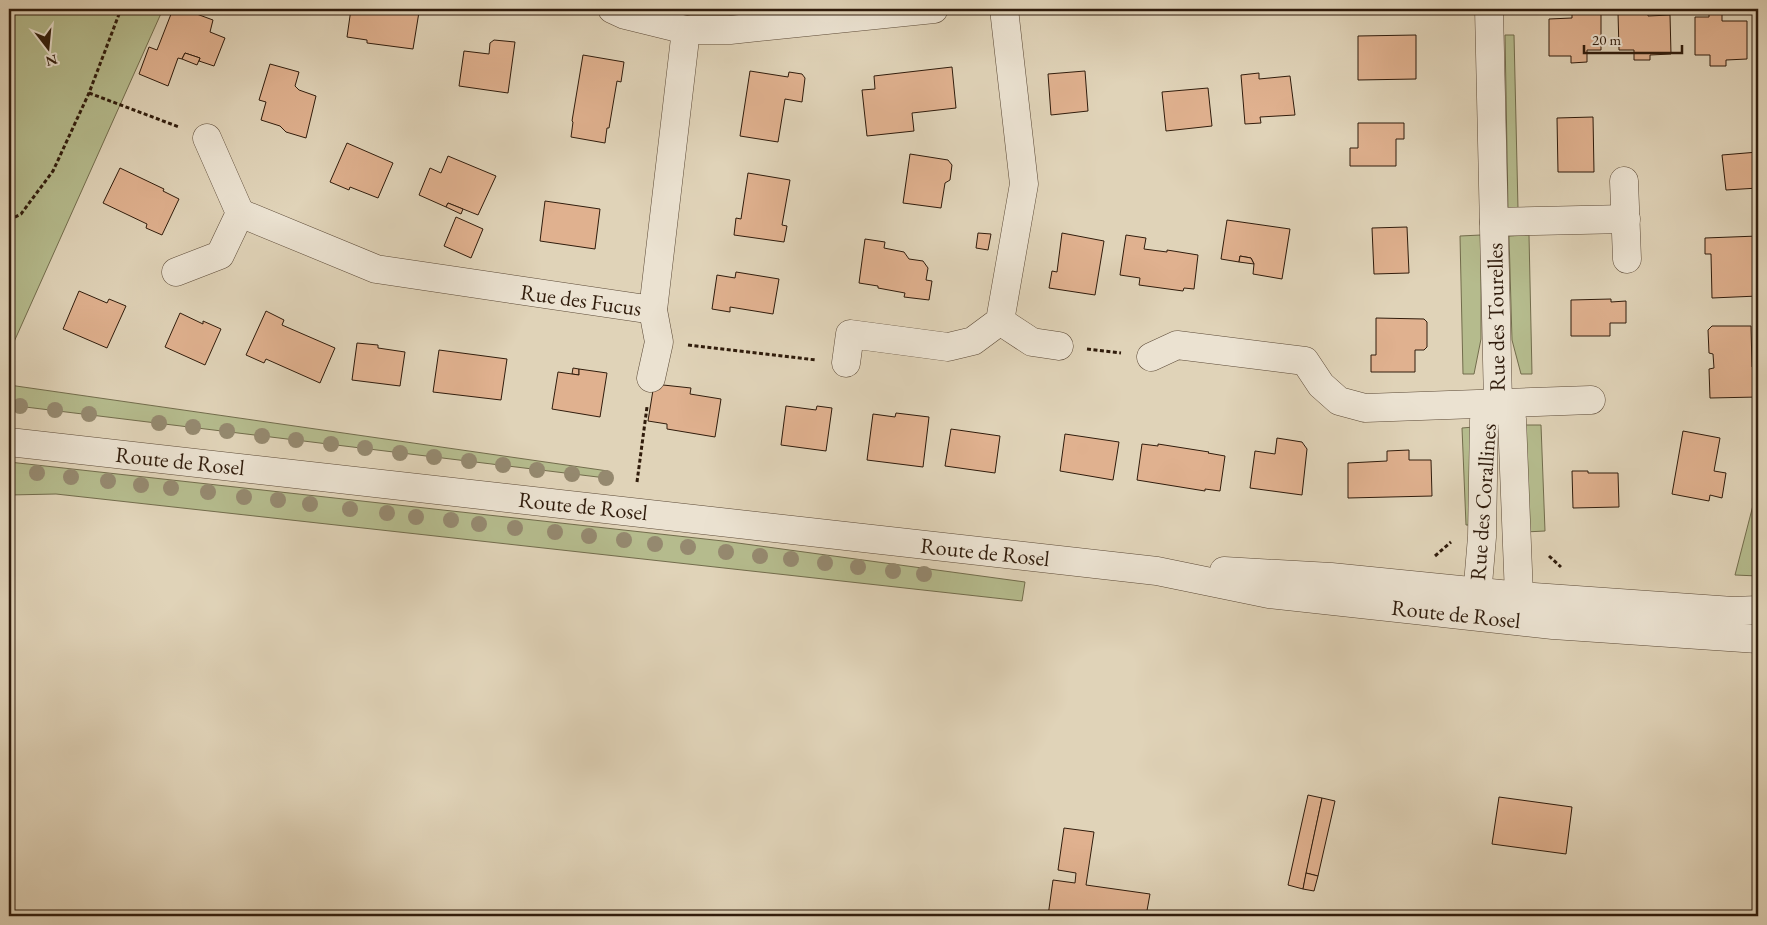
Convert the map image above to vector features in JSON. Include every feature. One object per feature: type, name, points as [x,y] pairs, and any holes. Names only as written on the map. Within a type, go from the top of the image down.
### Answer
[{"type":"street","points":[[612,9],[632,17],[686,30],[730,30],[934,9]]},
{"type":"street","points":[[846,363],[850,334],[948,347],[973,341],[1000,321],[1024,184],[1004,9]]},
{"type":"street","name":"Rue des Tourelles","points":[[1489,9],[1498,402],[1512,419],[1520,608]]},
{"type":"street","name":"Rue des Fucus","points":[[240,213],[376,269],[652,310],[686,30]]},
{"type":"street","points":[[176,272],[220,255],[240,213],[207,138]]},
{"type":"street","points":[[1624,180],[1627,259]]},
{"type":"street","points":[[1494,222],[1626,218]]},
{"type":"street","points":[[651,378],[659,342],[652,310]]},
{"type":"street","points":[[1000,321],[1032,342],[1059,346]]},
{"type":"street","name":"Rue des Corallines","points":[[1151,357],[1177,345],[1305,361],[1320,385],[1339,401],[1365,408],[1498,402]]},
{"type":"street","points":[[1498,402],[1591,400]]},
{"type":"street","name":"Rue des Corallines","points":[[1476,604],[1482,537],[1484,420],[1498,402]]},
{"type":"street","name":"Route de Rosel","points":[[9,442],[1157,571],[1243,571],[1321,576],[1476,604],[1520,608],[1758,610]]},
{"type":"street","name":"Route de Rosel","points":[[1520,608],[1563,626],[1758,639]]},
{"type":"path","points":[[9,220],[21,214],[53,171],[89,93],[121,9]]},
{"type":"path","points":[[89,93],[207,138]]},
{"type":"path","points":[[659,342],[846,363]]},
{"type":"path","points":[[1059,346],[1151,357]]},
{"type":"path","points":[[636,490],[651,378]]},
{"type":"green space","points":[[9,9],[163,9],[9,353]]},
{"type":"green space","points":[[1505,35],[1514,35],[1518,209],[1508,209]]},
{"type":"green space","points":[[1481,235],[1481,339],[1474,374],[1463,374],[1460,236]]},
{"type":"green space","points":[[1529,235],[1532,374],[1521,374],[1512,340],[1509,236]]},
{"type":"green space","points":[[9,385],[608,471],[606,478],[9,405]]},
{"type":"green space","points":[[1522,425],[1541,425],[1545,531],[1525,532]]},
{"type":"green space","points":[[1474,427],[1477,525],[1466,525],[1462,428]]},
{"type":"green space","points":[[9,462],[723,541],[1025,582],[1022,601],[56,494],[9,495]]},
{"type":"green space","points":[[1758,486],[1758,576],[1735,575]]},
{"type":"building","points":[[173,9],[183,9],[213,20],[210,32],[225,38],[214,66],[199,61],[200,58],[185,53],[182,59],[178,58],[168,86],[139,74],[149,47],[157,50]]},
{"type":"building","points":[[300,9],[326,9],[325,12]]},
{"type":"building","points":[[351,9],[396,9],[419,12],[413,49],[367,43],[367,40],[347,37]]},
{"type":"building","points":[[1634,9],[1648,9],[1648,16],[1670,15],[1671,54],[1650,55],[1650,60],[1634,60],[1634,50],[1619,50],[1618,13],[1634,12]]},
{"type":"building","points":[[1572,10],[1585,10],[1585,13],[1601,13],[1601,50],[1587,50],[1587,62],[1571,63],[1571,56],[1549,56],[1549,19],[1572,18]]},
{"type":"building","points":[[1709,13],[1722,13],[1722,21],[1747,21],[1747,59],[1726,60],[1726,66],[1710,66],[1710,55],[1695,55],[1695,17],[1709,17]]},
{"type":"building","points":[[1416,35],[1416,79],[1358,80],[1358,36]]},
{"type":"building","points":[[494,40],[515,42],[508,93],[459,86],[464,51],[489,54],[490,43]]},
{"type":"building","points":[[185,53],[200,58],[197,65],[182,59]]},
{"type":"building","points":[[583,55],[624,62],[621,82],[617,81],[605,143],[571,137]]},
{"type":"building","points":[[270,64],[299,72],[295,86],[299,90],[316,96],[306,138],[286,132],[280,126],[261,120],[266,102],[259,100]]},
{"type":"building","points":[[952,67],[956,108],[912,113],[914,131],[867,136],[862,90],[875,89],[874,76]]},
{"type":"building","points":[[750,71],[788,77],[789,72],[802,74],[805,78],[802,102],[785,99],[778,142],[740,136]]},
{"type":"building","points":[[1085,71],[1088,111],[1051,115],[1048,74]]},
{"type":"building","points":[[1259,73],[1259,79],[1290,76],[1295,115],[1260,117],[1261,123],[1245,124],[1241,75]]},
{"type":"building","points":[[1208,88],[1212,126],[1166,131],[1162,92]]},
{"type":"building","points":[[1593,117],[1594,172],[1558,172],[1557,118]]},
{"type":"building","points":[[1358,123],[1404,123],[1404,139],[1396,139],[1396,166],[1350,166],[1350,148],[1358,148]]},
{"type":"building","points":[[347,143],[393,163],[378,198],[350,187],[349,190],[330,182]]},
{"type":"building","points":[[1758,152],[1758,188],[1726,190],[1722,155]]},
{"type":"building","points":[[910,154],[948,160],[952,165],[950,180],[945,183],[941,208],[903,203]]},
{"type":"building","points":[[448,156],[496,176],[478,215],[448,203],[446,207],[419,195],[430,168],[441,173]]},
{"type":"building","points":[[120,168],[164,189],[163,191],[179,199],[162,235],[146,228],[147,224],[103,203]]},
{"type":"building","points":[[748,173],[790,180],[782,225],[787,226],[784,242],[734,235],[736,218],[741,219]]},
{"type":"building","points":[[545,201],[600,209],[595,249],[540,241]]},
{"type":"building","points":[[448,203],[463,209],[461,214],[446,207]]},
{"type":"building","points":[[456,217],[483,229],[471,258],[444,246]]},
{"type":"building","points":[[1227,220],[1290,229],[1282,279],[1253,274],[1254,264],[1251,258],[1240,256],[1239,262],[1221,259]]},
{"type":"building","points":[[1407,227],[1409,273],[1374,274],[1372,228]]},
{"type":"building","points":[[978,233],[991,234],[988,250],[976,248]]},
{"type":"building","points":[[1062,233],[1104,241],[1095,295],[1049,288],[1052,271],[1057,272]]},
{"type":"building","points":[[1126,235],[1146,238],[1144,249],[1167,252],[1167,250],[1198,255],[1194,289],[1184,288],[1183,291],[1139,285],[1140,278],[1120,275]]},
{"type":"building","points":[[1758,236],[1758,296],[1712,298],[1711,254],[1705,254],[1705,238]]},
{"type":"building","points":[[865,239],[885,242],[884,248],[904,252],[909,259],[923,261],[928,268],[926,280],[932,281],[929,300],[904,297],[905,293],[859,283]]},
{"type":"building","points":[[1240,256],[1251,258],[1254,264],[1239,262]]},
{"type":"building","points":[[736,272],[779,279],[773,314],[730,307],[730,312],[712,309],[717,275],[735,278]]},
{"type":"building","points":[[79,291],[107,303],[109,299],[126,306],[107,348],[63,329]]},
{"type":"building","points":[[1611,299],[1611,302],[1626,301],[1626,323],[1610,323],[1610,336],[1571,336],[1571,300]]},
{"type":"building","points":[[266,311],[284,320],[282,325],[335,348],[320,383],[266,359],[264,363],[246,355]]},
{"type":"building","points":[[180,313],[203,324],[203,321],[221,329],[205,365],[165,347]]},
{"type":"building","points":[[1376,318],[1424,319],[1427,322],[1427,347],[1424,350],[1415,350],[1415,372],[1371,372],[1371,355],[1376,355]]},
{"type":"building","points":[[1712,326],[1751,326],[1752,367],[1758,367],[1758,397],[1710,398],[1709,369],[1714,368],[1713,354],[1709,353],[1708,330]]},
{"type":"building","points":[[357,343],[378,345],[378,348],[405,352],[400,386],[352,380]]},
{"type":"building","points":[[439,350],[507,359],[501,400],[433,392]]},
{"type":"building","points":[[573,368],[579,369],[579,375],[572,374]]},
{"type":"building","points":[[579,369],[607,373],[600,417],[552,409],[558,372],[579,375]]},
{"type":"building","points":[[654,384],[691,388],[690,394],[721,399],[715,437],[667,429],[667,424],[648,421]]},
{"type":"building","points":[[786,406],[816,410],[817,406],[832,408],[826,451],[781,445]]},
{"type":"building","points":[[896,413],[929,417],[923,467],[867,460],[873,414],[895,417]]},
{"type":"building","points":[[951,429],[1000,436],[995,473],[945,466]]},
{"type":"building","points":[[1683,431],[1720,438],[1714,471],[1726,473],[1722,498],[1710,495],[1709,501],[1672,494]]},
{"type":"building","points":[[1065,434],[1119,442],[1113,480],[1060,471]]},
{"type":"building","points":[[1277,438],[1302,442],[1307,449],[1302,495],[1250,488],[1255,451],[1275,454]]},
{"type":"building","points":[[1142,444],[1158,446],[1158,444],[1225,456],[1220,491],[1205,489],[1205,491],[1137,480]]},
{"type":"building","points":[[1409,450],[1409,460],[1431,460],[1432,496],[1348,498],[1348,463],[1387,461],[1387,451]]},
{"type":"building","points":[[1572,471],[1618,473],[1619,507],[1573,508]]},
{"type":"building","points":[[1308,795],[1322,798],[1303,889],[1288,885]]},
{"type":"building","points":[[1499,797],[1572,807],[1566,854],[1492,844]]},
{"type":"building","points":[[1322,798],[1335,801],[1318,876],[1306,873]]},
{"type":"building","points":[[1064,828],[1094,832],[1086,885],[1150,894],[1146,916],[1048,916],[1053,880],[1075,883],[1076,873],[1058,870]]},
{"type":"building","points":[[1306,873],[1318,876],[1314,891],[1303,889]]},
{"type":"building","points":[[1482,912],[1496,914],[1496,916],[1481,916]]}]
